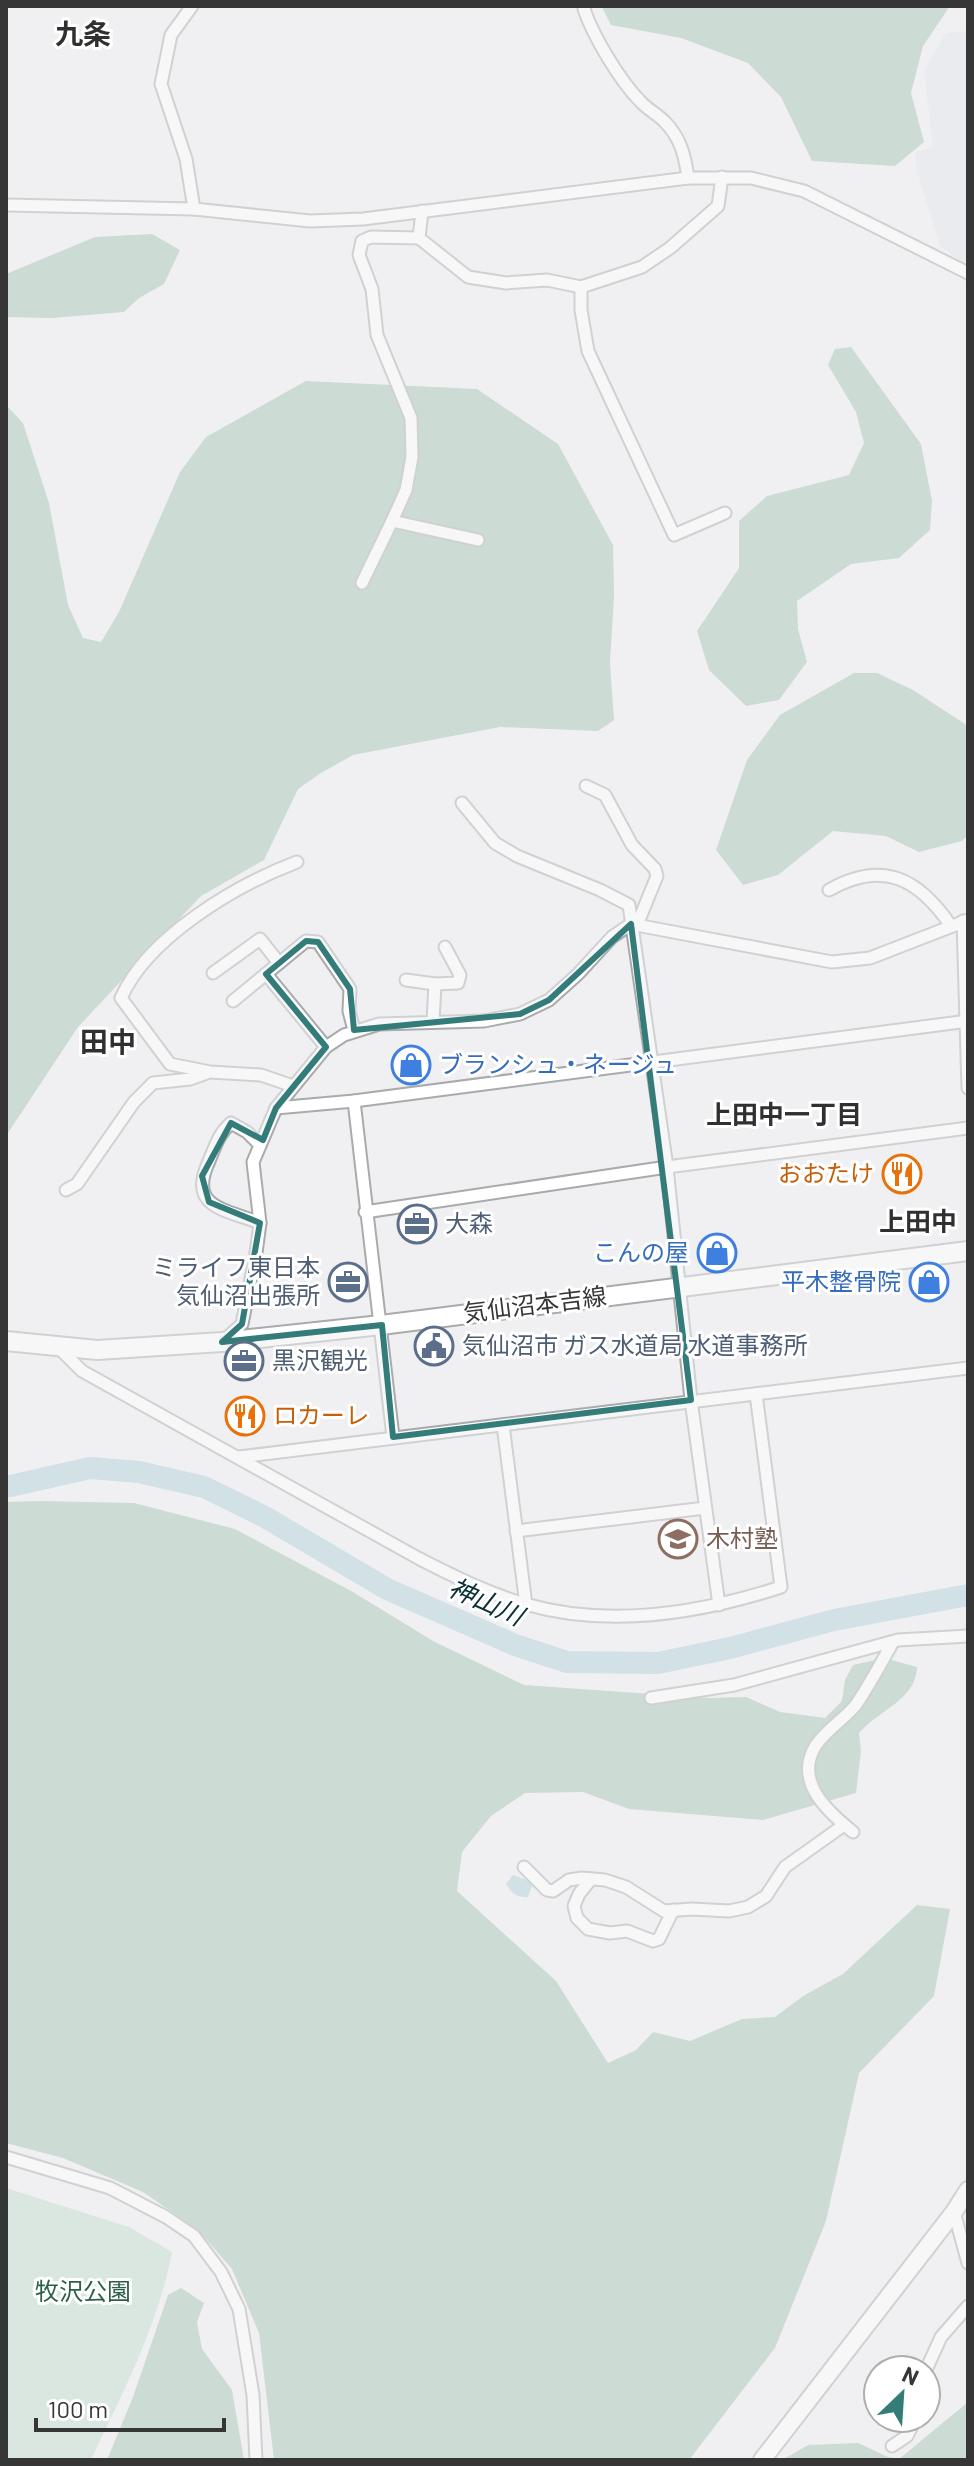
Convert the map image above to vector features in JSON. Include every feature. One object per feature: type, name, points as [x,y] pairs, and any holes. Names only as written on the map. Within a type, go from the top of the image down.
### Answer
[{"type":"main road","name":"気仙沼本吉線","points":[[6,1341],[97,1350],[222,1342],[968,1251]]},
{"type":"street","points":[[192,6],[171,35],[161,84],[186,159],[194,209]]},
{"type":"street","points":[[585,6],[590,28],[619,73],[639,101],[664,121],[684,148],[688,178]]},
{"type":"street","points":[[362,583],[406,490],[410,468],[411,418],[377,335],[372,289],[359,255],[362,241],[371,237],[419,238],[468,277],[506,283],[547,280],[581,287],[642,267],[670,248],[718,206],[722,177]]},
{"type":"street","points":[[6,205],[194,209],[310,221],[363,219],[688,178],[751,178],[804,191],[968,273]]},
{"type":"street","points":[[419,238],[422,211]]},
{"type":"street","points":[[581,287],[581,310],[588,351],[674,535],[725,513]]},
{"type":"street","points":[[392,521],[478,540]]},
{"type":"street","points":[[222,1342],[242,1324],[260,1223],[253,1162],[276,1108],[326,1047],[354,1030],[379,1024],[484,1021],[520,1014],[549,1000],[612,937],[634,924],[657,876],[655,869],[632,845],[605,795],[586,786]]},
{"type":"street","points":[[462,803],[495,843],[517,856],[629,905],[667,1167],[691,1400],[719,1605]]},
{"type":"street","points":[[293,1086],[261,1075],[210,1072],[170,1064],[121,998],[130,978],[165,941],[219,900],[252,881],[297,862]]},
{"type":"street","points":[[829,890],[843,882],[870,876],[898,877],[935,902],[951,926]]},
{"type":"street","points":[[634,924],[832,962],[870,958],[966,920],[968,1088]]},
{"type":"street","points":[[213,973],[260,939],[279,963]]},
{"type":"street","points":[[233,1001],[306,941],[318,942],[350,989],[349,1011],[354,1030]]},
{"type":"street","points":[[406,980],[458,983],[460,975],[445,947]]},
{"type":"street","points":[[266,974],[326,1047]]},
{"type":"street","points":[[433,1022],[435,984]]},
{"type":"street","points":[[276,1108],[354,1101],[967,1022]]},
{"type":"street","points":[[66,1190],[77,1184],[134,1102],[153,1083],[190,1079],[210,1072]]},
{"type":"street","points":[[354,1101],[393,1437]]},
{"type":"street","points":[[260,1145],[247,1132],[231,1123],[223,1130],[202,1176],[201,1191],[209,1202],[260,1223]]},
{"type":"street","points":[[365,1212],[667,1167],[968,1128]]},
{"type":"street","points":[[58,1346],[82,1371],[475,1587],[526,1605],[564,1613],[634,1615],[719,1605],[781,1587],[756,1394]]},
{"type":"street","points":[[239,1457],[968,1368]]},
{"type":"street","points":[[503,1425],[526,1605]]},
{"type":"street","points":[[516,1531],[705,1508]]},
{"type":"street","points":[[651,1698],[734,1685],[893,1642],[968,1636]]},
{"type":"street","points":[[524,1867],[547,1890],[553,1891],[569,1880],[591,1879],[626,1887],[664,1911],[729,1911],[748,1907],[766,1896],[785,1867],[849,1829],[816,1797],[810,1783],[810,1763],[814,1747],[854,1707],[893,1642]]},
{"type":"street","points":[[591,1879],[574,1906],[577,1918],[588,1929],[610,1933],[627,1931],[653,1941],[659,1939],[673,1910]]},
{"type":"street","points":[[6,2157],[110,2188],[166,2217],[194,2236],[221,2272],[239,2309],[253,2395],[256,2460]]},
{"type":"street","points":[[762,2460],[968,2190]]},
{"type":"street","points":[[954,2212],[968,2263]]},
{"type":"street","points":[[933,2354],[941,2337],[968,2306]]},
{"type":"street","points":[[892,2446],[908,2434]]},
{"type":"highlighted area","points":[[631,924],[691,1400],[393,1437],[382,1325],[222,1342],[242,1324],[260,1223],[209,1202],[202,1176],[231,1123],[263,1140],[276,1108],[326,1047],[266,974],[306,941],[318,942],[350,989],[354,1030],[520,1014],[549,1000]]},
{"type":"shaded area","points":[[968,31],[968,263],[963,263],[940,246],[917,171],[915,153],[933,146],[924,71],[946,33]]},
{"type":"green space","points":[[604,6],[950,6],[923,46],[911,93],[924,142],[895,166],[812,161],[781,97],[748,63],[681,38],[611,25]]},
{"type":"green space","points":[[152,234],[180,250],[164,284],[139,298],[124,312],[52,318],[6,317],[6,274],[95,237]]},
{"type":"green space","points":[[851,347],[921,444],[932,501],[930,530],[899,558],[851,564],[797,601],[798,629],[807,662],[779,700],[746,706],[709,670],[697,631],[739,568],[739,521],[767,496],[849,475],[864,443],[856,412],[828,365],[835,349]]},
{"type":"green space","points":[[306,381],[477,389],[558,444],[613,545],[610,663],[614,720],[598,731],[500,727],[353,755],[321,773],[298,789],[264,860],[201,896],[78,1027],[6,1136],[6,405],[23,423],[49,503],[68,605],[83,638],[101,642],[119,612],[180,472],[206,437]]},
{"type":"green space","points":[[854,673],[877,673],[913,690],[968,726],[968,835],[962,841],[919,852],[886,836],[833,831],[778,875],[743,885],[716,850],[747,760],[780,715]]},
{"type":"green space","points":[[6,1502],[134,1503],[235,1529],[353,1592],[433,1641],[524,1685],[709,1698],[746,1697],[780,1712],[825,1718],[842,1701],[845,1680],[853,1665],[884,1658],[917,1667],[915,1678],[904,1696],[859,1733],[861,1751],[856,1793],[763,1820],[629,1809],[583,1792],[525,1793],[491,1816],[462,1852],[457,1891],[556,1981],[608,2063],[636,2050],[653,2032],[690,2041],[742,2019],[775,2017],[803,1996],[843,1974],[917,1905],[950,1909],[934,1996],[859,2073],[826,2221],[775,2348],[689,2460],[274,2460],[259,2333],[232,2269],[198,2230],[143,2192],[63,2158],[6,2143]]},
{"type":"green space","name":"牧沢公園","points":[[6,2188],[129,2227],[172,2252],[149,2332],[91,2460],[6,2460]]},
{"type":"green space","points":[[181,2288],[204,2303],[197,2322],[202,2349],[232,2390],[244,2460],[107,2460],[133,2397],[168,2295]]},
{"type":"green space","points":[[968,2402],[968,2460],[782,2460],[808,2445],[858,2443],[899,2459],[929,2434],[942,2434],[942,2423]]},
{"type":"water","points":[[513,1875],[530,1881],[532,1886],[528,1897],[518,1896],[508,1887],[506,1884]]},
{"type":"waterway","name":"神山川","points":[[6,1487],[90,1468],[139,1472],[204,1487],[265,1517],[387,1589],[515,1645],[567,1662],[658,1663],[730,1648],[834,1620],[968,1595]]},
{"type":"place","name":"ブランシュ・ネージュ","points":[[411,1065]]},
{"type":"place","name":"おおたけ","points":[[902,1174]]},
{"type":"place","name":"大森","points":[[417,1224]]},
{"type":"place","name":"こんの屋","points":[[717,1253]]},
{"type":"place","name":"ミライフ東日本 気仙沼出張所","points":[[348,1282]]},
{"type":"place","name":"平木整骨院","points":[[929,1282]]},
{"type":"place","name":"気仙沼市 ガス水道局 水道事務所","points":[[434,1346]]},
{"type":"place","name":"黒沢観光","points":[[244,1361]]},
{"type":"place","name":"ロカーレ","points":[[245,1416]]},
{"type":"place","name":"木村塾","points":[[678,1539]]},
{"type":"district","name":"九条","points":[[83,34]]},
{"type":"district","name":"田中","points":[[108,1042]]},
{"type":"district","name":"上田中一丁目","points":[[784,1115]]},
{"type":"district","name":"上田中","points":[[918,1222]]}]
